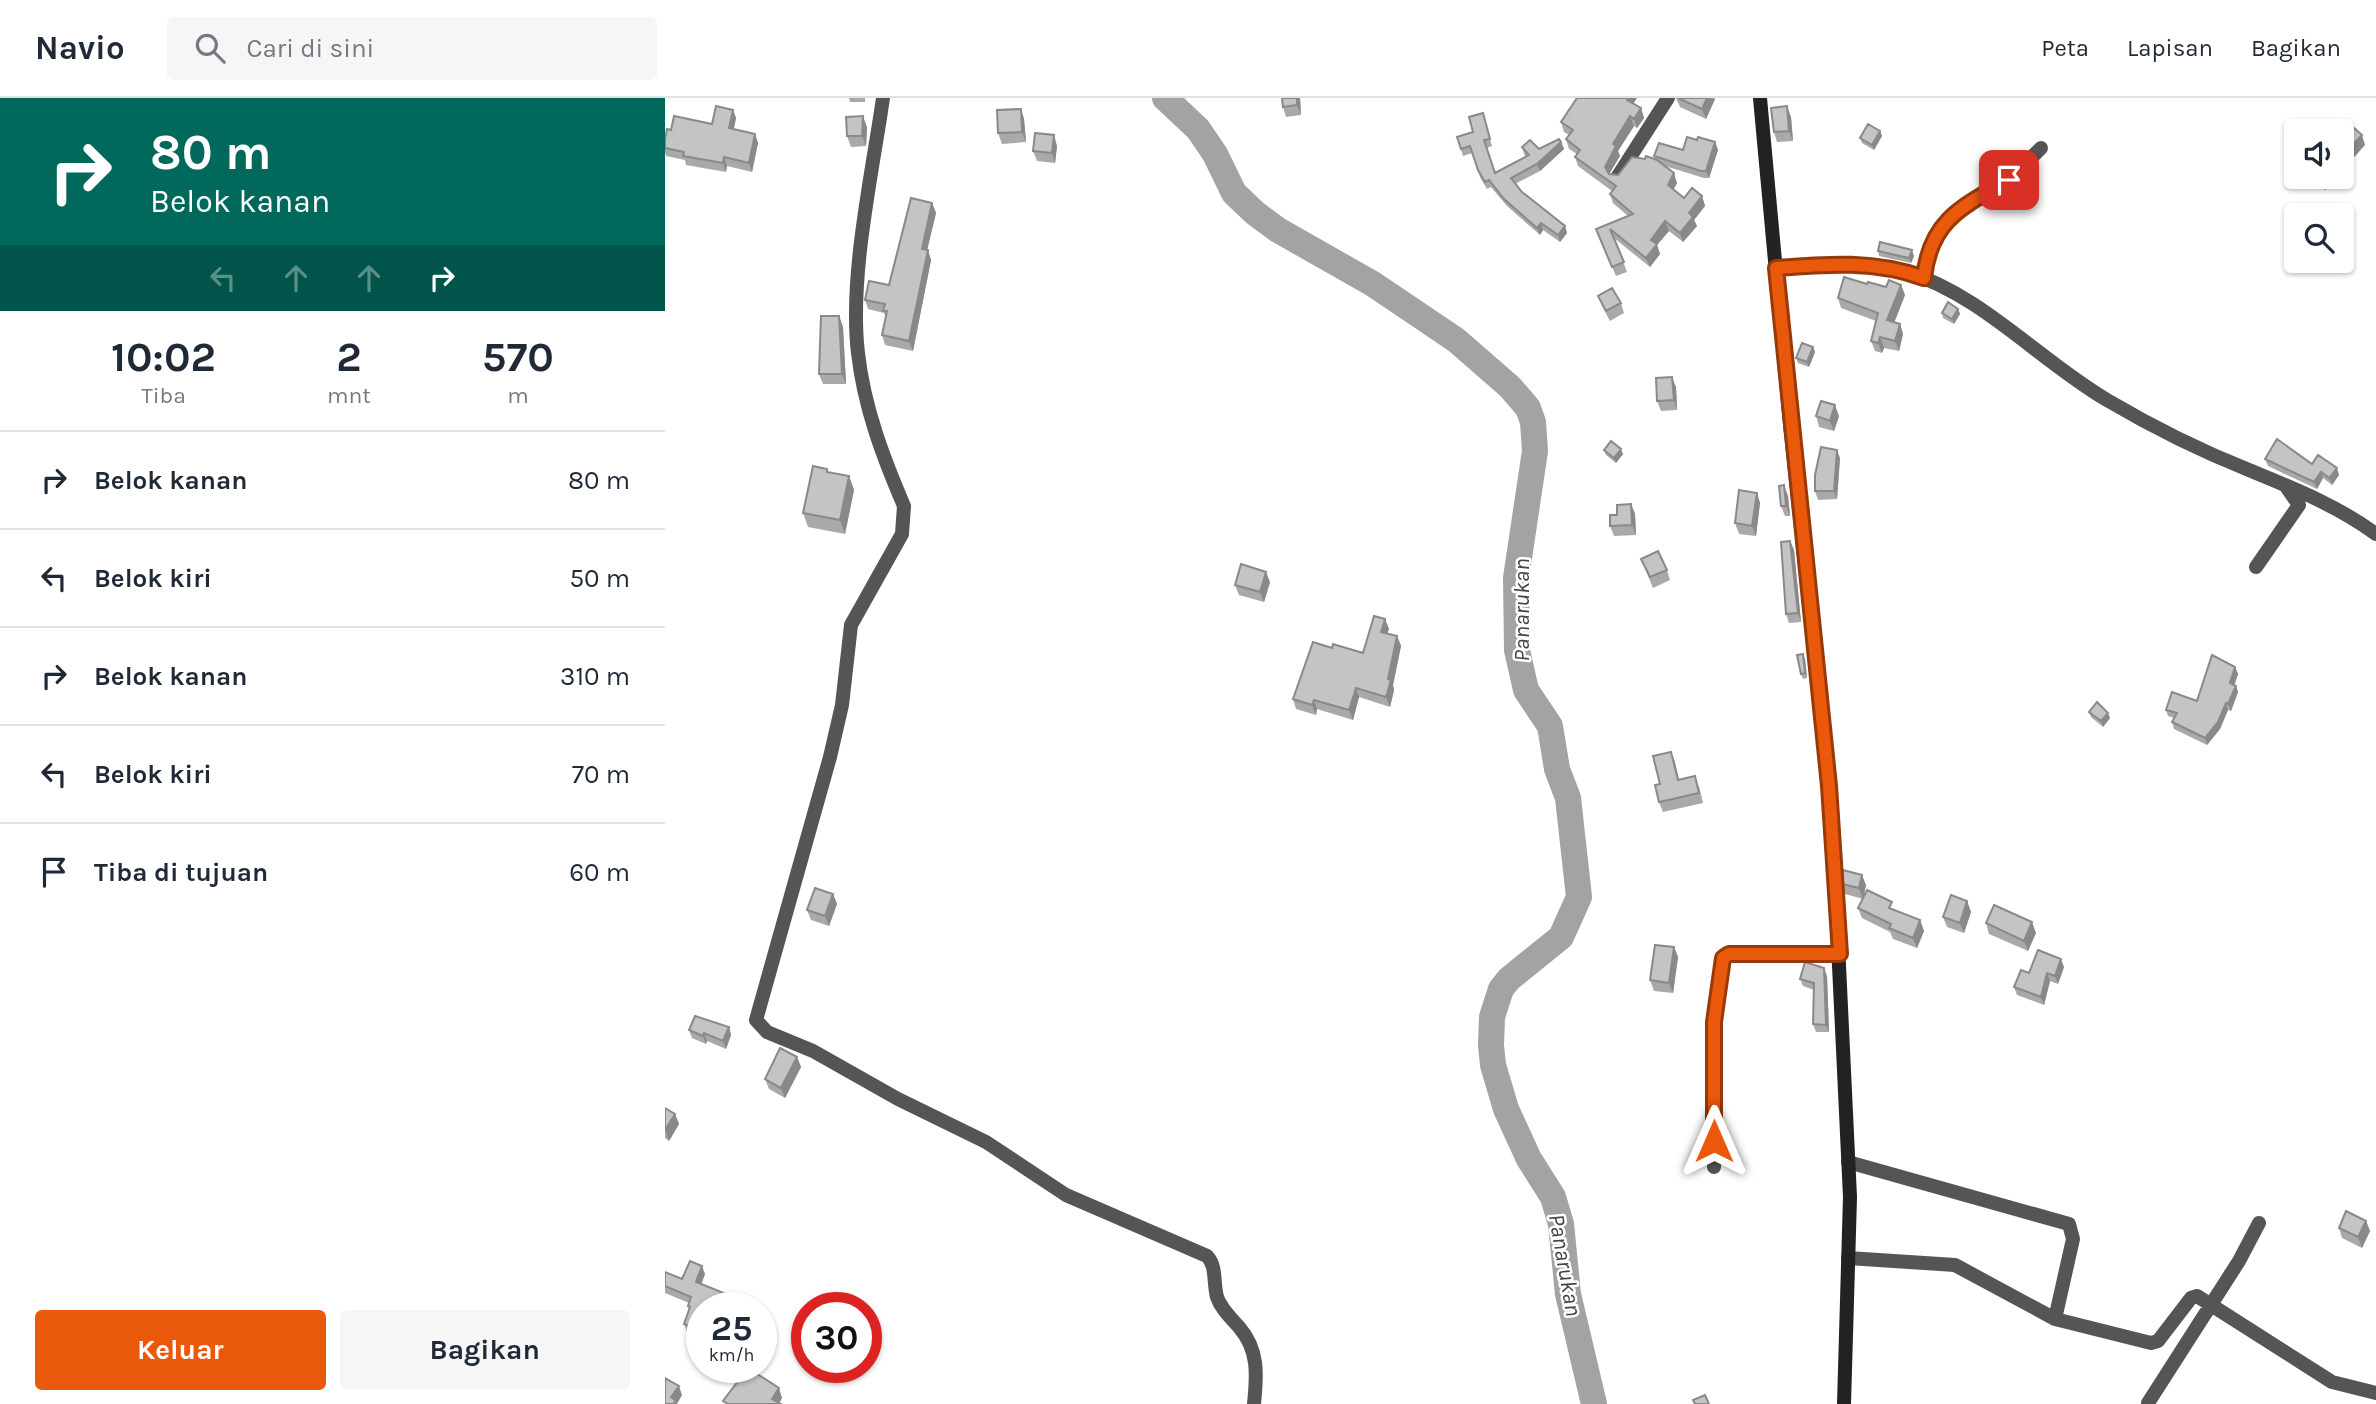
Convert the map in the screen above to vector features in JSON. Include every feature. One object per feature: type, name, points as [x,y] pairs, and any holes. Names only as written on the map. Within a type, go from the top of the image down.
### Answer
[{"type":"street","points":[[883,98],[856,301],[857,352],[867,406],[904,506],[905,519],[902,534],[851,625],[835,735],[756,1020],[767,1031],[813,1051],[898,1099],[986,1142],[1066,1195],[1207,1256],[1213,1263],[1216,1296],[1221,1307],[1248,1338],[1254,1350],[1254,1404]]},
{"type":"street","points":[[1618,176],[1668,98]]},
{"type":"street","points":[[1760,98],[1829,786],[1840,954],[1848,1162],[1844,1404]]},
{"type":"street","points":[[1924,278],[1930,247],[1945,223],[1966,203],[2009,180],[2041,148]]},
{"type":"street","points":[[1776,268],[1861,264],[1895,269],[1924,278],[1989,317],[2109,401],[2249,470],[2322,499],[2376,534]]},
{"type":"street","points":[[2256,567],[2299,505],[2282,481]]},
{"type":"street","points":[[1714,1167],[1714,1022],[1723,958],[1729,954],[1840,954]]},
{"type":"street","points":[[1848,1162],[2069,1224],[2073,1239],[2055,1319]]},
{"type":"street","points":[[2148,1402],[2239,1261],[2259,1223]]},
{"type":"street","points":[[1848,1258],[1955,1265],[2055,1319],[2155,1343],[2192,1297],[2198,1297],[2332,1382],[2376,1394]]},
{"type":"building","points":[[1282,98],[1297,98],[1297,105],[1283,107]]},
{"type":"building","points":[[1577,98],[1628,98],[1627,100],[1641,108],[1634,119],[1630,116],[1613,144],[1616,146],[1605,167],[1609,174],[1618,175],[1632,157],[1645,159],[1646,156],[1657,160],[1674,173],[1668,185],[1684,198],[1692,188],[1702,196],[1689,213],[1693,217],[1680,233],[1665,221],[1651,240],[1657,244],[1646,258],[1610,229],[1624,262],[1612,267],[1596,229],[1633,214],[1610,194],[1616,186],[1575,157],[1580,150],[1566,139],[1573,130],[1561,122]]},
{"type":"building","points":[[1678,98],[1707,98],[1702,109]]},
{"type":"building","points":[[716,106],[733,110],[729,128],[755,134],[749,163],[724,157],[723,163],[683,156],[684,152],[665,148],[667,129],[671,130],[674,116],[712,124]]},
{"type":"building","points":[[1787,106],[1789,131],[1774,132],[1771,108]]},
{"type":"building","points":[[1021,109],[1022,132],[998,133],[997,110]]},
{"type":"building","points":[[1483,113],[1490,139],[1484,140],[1495,173],[1529,155],[1522,147],[1530,140],[1539,149],[1559,139],[1561,142],[1537,164],[1511,178],[1522,192],[1565,226],[1558,235],[1541,223],[1537,228],[1504,199],[1489,180],[1485,182],[1470,146],[1461,149],[1457,137],[1473,132],[1469,117]]},
{"type":"building","points":[[863,116],[862,136],[847,136],[846,117]]},
{"type":"building","points":[[1868,124],[1880,131],[1872,145],[1860,138]]},
{"type":"building","points":[[2354,128],[2362,135],[2354,143]]},
{"type":"building","points":[[1035,133],[1054,135],[1052,153],[1033,151]]},
{"type":"building","points":[[1687,137],[1715,142],[1706,171],[1654,156],[1659,143],[1683,150]]},
{"type":"building","points":[[911,198],[932,203],[922,249],[928,250],[909,341],[882,335],[887,311],[883,311],[885,304],[865,300],[869,281],[889,285]]},
{"type":"building","points":[[1880,242],[1912,250],[1909,258],[1878,251]]},
{"type":"building","points":[[1844,277],[1886,287],[1889,280],[1901,285],[1887,320],[1900,324],[1895,341],[1880,337],[1878,343],[1871,341],[1878,313],[1838,298]]},
{"type":"building","points":[[1612,288],[1621,303],[1606,311],[1598,296]]},
{"type":"building","points":[[1948,302],[1958,309],[1952,319],[1942,313]]},
{"type":"building","points":[[821,316],[839,316],[842,374],[819,374]]},
{"type":"building","points":[[1802,343],[1813,347],[1807,362],[1796,358]]},
{"type":"building","points":[[1672,377],[1674,400],[1657,401],[1656,378]]},
{"type":"building","points":[[1821,401],[1835,405],[1830,421],[1816,416]]},
{"type":"building","points":[[2277,439],[2312,464],[2318,455],[2337,468],[2329,478],[2321,472],[2314,482],[2265,459]]},
{"type":"building","points":[[1611,441],[1621,449],[1614,458],[1604,450]]},
{"type":"building","points":[[1821,447],[1837,450],[1834,491],[1815,491],[1815,475]]},
{"type":"building","points":[[813,466],[849,476],[840,520],[803,513]]},
{"type":"building","points":[[1784,485],[1786,506],[1781,506],[1779,486]]},
{"type":"building","points":[[1739,490],[1757,493],[1752,526],[1735,523]]},
{"type":"building","points":[[1631,504],[1632,525],[1610,526],[1610,515],[1617,515],[1617,505]]},
{"type":"building","points":[[1790,541],[1798,613],[1786,614],[1781,542]]},
{"type":"building","points":[[1658,551],[1667,570],[1650,577],[1641,559]]},
{"type":"building","points":[[1241,564],[1266,572],[1260,592],[1235,585]]},
{"type":"building","points":[[1374,616],[1385,619],[1381,632],[1397,636],[1386,697],[1356,688],[1349,710],[1314,700],[1312,705],[1293,699],[1313,642],[1332,648],[1333,644],[1363,653]]},
{"type":"building","points":[[1803,654],[1805,673],[1801,674],[1797,655]]},
{"type":"building","points":[[2212,655],[2235,667],[2230,683],[2236,686],[2218,722],[2205,738],[2172,722],[2177,713],[2166,710],[2172,692],[2197,701]]},
{"type":"building","points":[[2097,702],[2108,713],[2101,721],[2089,712]]},
{"type":"building","points":[[1671,752],[1678,780],[1695,776],[1699,793],[1659,802],[1655,785],[1660,784],[1653,756]]},
{"type":"building","points":[[1843,870],[1862,875],[1859,888],[1842,884]]},
{"type":"building","points":[[815,888],[833,894],[825,916],[807,910]]},
{"type":"building","points":[[1867,890],[1892,902],[1889,908],[1920,920],[1913,938],[1889,928],[1891,924],[1858,908]]},
{"type":"building","points":[[1951,895],[1967,901],[1960,923],[1943,917]]},
{"type":"building","points":[[1994,905],[2032,922],[2024,941],[1986,923]]},
{"type":"building","points":[[1655,945],[1674,947],[1669,983],[1650,980]]},
{"type":"building","points":[[2038,950],[2061,959],[2055,976],[2047,973],[2041,997],[2014,987],[2021,970],[2029,973]]},
{"type":"building","points":[[1805,962],[1824,968],[1826,1025],[1813,1024],[1814,983],[1800,979]]},
{"type":"building","points":[[695,1016],[729,1027],[723,1041],[689,1030]]},
{"type":"building","points":[[780,1048],[797,1057],[781,1088],[765,1079]]},
{"type":"building","points":[[665,1108],[675,1114],[665,1130]]},
{"type":"building","points":[[2346,1211],[2366,1221],[2358,1237],[2339,1228]]},
{"type":"building","points":[[690,1261],[702,1266],[696,1282],[721,1292],[686,1292],[686,1295],[665,1286],[665,1272],[682,1279]]},
{"type":"building","points":[[665,1378],[679,1386],[671,1397],[676,1404],[665,1404]]},
{"type":"building","points":[[737,1383],[771,1383],[779,1388],[772,1399],[781,1404],[728,1404],[723,1401]]},
{"type":"building","points":[[1705,1395],[1709,1404],[1695,1404],[1693,1400]]},
{"type":"waterway","name":"Panarukan","points":[[1165,98],[1198,129],[1215,154],[1234,193],[1255,213],[1278,230],[1373,284],[1456,340],[1510,387],[1528,408],[1533,422],[1535,451],[1516,578],[1517,650],[1526,690],[1550,726],[1557,769],[1568,798],[1579,897],[1561,937],[1509,979],[1501,989],[1492,1017],[1491,1045],[1493,1065],[1506,1109],[1529,1159],[1553,1197],[1561,1224],[1568,1294],[1594,1404]]},
{"type":"route","points":[[1714,1141],[1714,1022],[1720,968],[1724,956],[1840,954],[1832,818],[1776,268],[1861,264],[1909,272],[1924,278],[1926,257],[1945,223],[1973,199],[2009,180]]}]
